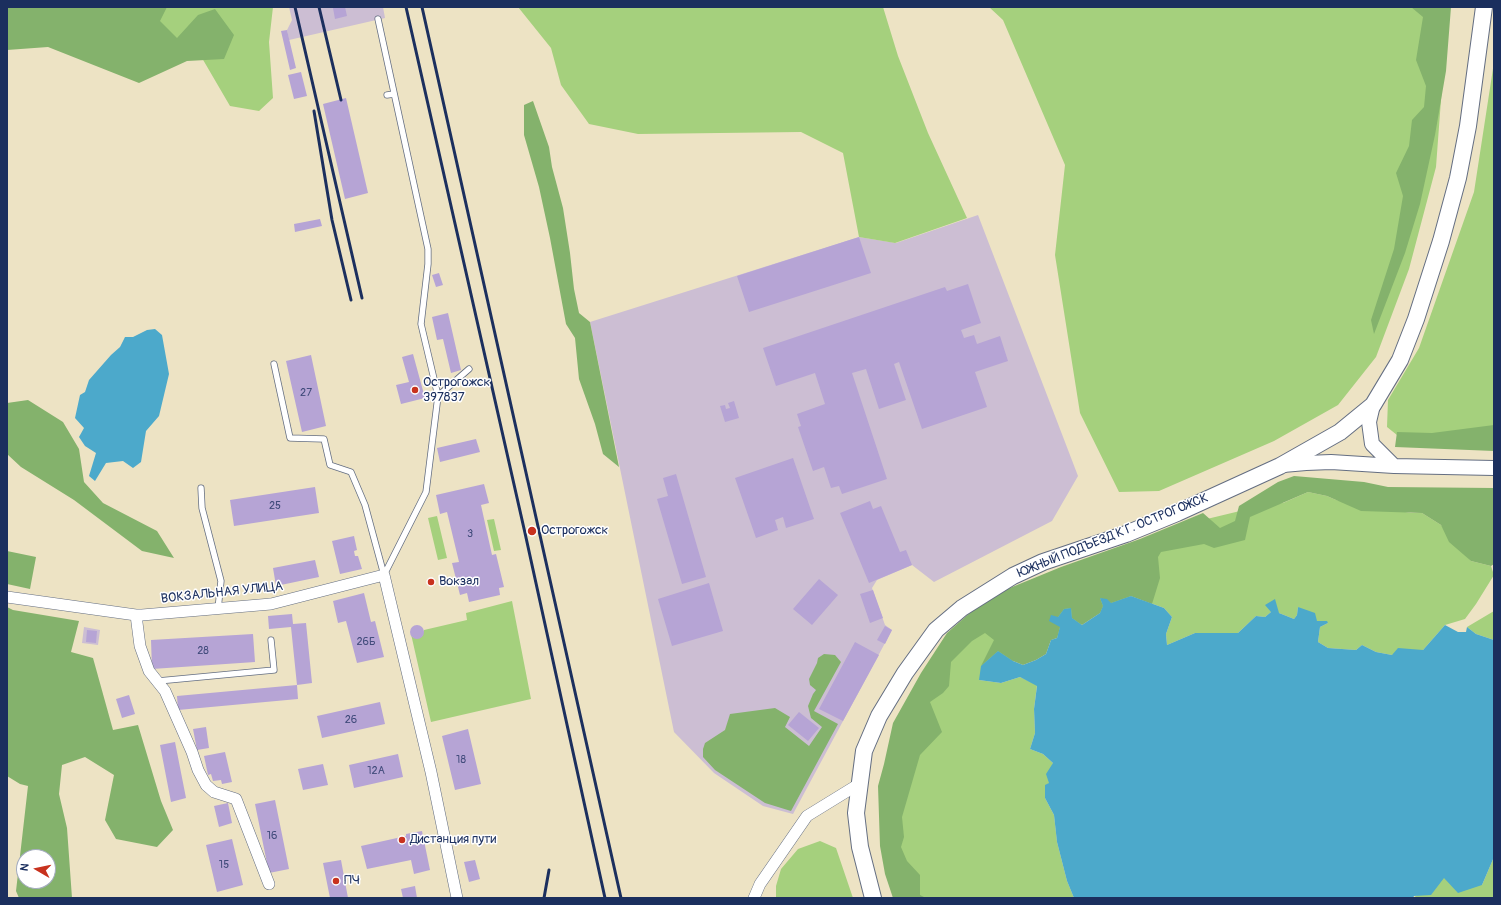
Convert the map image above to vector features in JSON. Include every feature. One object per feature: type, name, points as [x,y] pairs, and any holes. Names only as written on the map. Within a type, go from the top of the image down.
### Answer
[{"type":"main road","points":[[1373,406],[1400,360],[1416,319],[1441,241],[1458,178],[1468,126],[1484,7]]},
{"type":"main road","name":"ЮЖНЫЙ ПОДЪЕЗД К Г. ОСТРОГОЖСК","points":[[873,898],[860,847],[856,813],[864,751],[879,716],[905,673],[936,630],[962,608],[1012,576],[1043,562],[1126,534],[1280,466],[1340,432],[1373,406]]},
{"type":"street","points":[[1373,406],[1369,422],[1372,444],[1394,466]]},
{"type":"street","points":[[1280,466],[1306,462],[1331,462],[1394,466],[1494,468]]},
{"type":"street","points":[[384,575],[431,772],[457,898]]},
{"type":"street","name":"ВОКЗАЛЬНАЯ УЛИЦА","points":[[7,597],[142,615],[271,604],[384,575]]},
{"type":"street","points":[[136,615],[140,646],[150,671],[166,690],[198,770],[206,785],[214,792],[236,799],[269,884]]},
{"type":"street","points":[[754,898],[760,884],[807,816],[859,784]]},
{"type":"lane","points":[[378,19],[428,249],[428,264],[421,324],[438,396],[426,492],[384,575]]},
{"type":"lane","points":[[387,95],[394,94]]},
{"type":"lane","points":[[274,364],[290,438],[324,439],[330,465],[351,472],[365,505],[384,575]]},
{"type":"lane","points":[[438,396],[469,369]]},
{"type":"lane","points":[[201,488],[202,508],[221,581],[218,609]]},
{"type":"lane","points":[[158,681],[274,670],[271,640]]},
{"type":"shaded area","points":[[289,7],[383,7],[385,18],[289,40],[287,30],[292,20]]},
{"type":"shaded area","points":[[978,215],[1078,476],[1052,521],[934,582],[912,565],[877,580],[872,588],[885,625],[892,630],[793,814],[763,806],[714,773],[674,732],[590,322],[859,237],[896,243]]},
{"type":"shaded area","points":[[84,627],[100,630],[98,645],[82,643]]},
{"type":"green space","points":[[7,7],[273,7],[269,42],[273,98],[259,111],[230,106],[202,58]]},
{"type":"green space","points":[[7,7],[167,7],[160,21],[177,38],[198,15],[215,9],[234,35],[224,59],[187,61],[139,83],[48,47],[7,50]]},
{"type":"green space","points":[[518,7],[883,7],[898,56],[928,133],[967,218],[895,243],[859,237],[843,153],[801,132],[638,134],[589,124],[561,85],[551,48]]},
{"type":"green space","points":[[989,7],[1439,7],[1445,46],[1436,167],[1409,269],[1376,357],[1338,405],[1274,441],[1159,491],[1119,492],[1080,413],[1055,255],[1065,165],[1003,20]]},
{"type":"green space","points":[[1411,7],[1451,7],[1446,71],[1435,135],[1420,204],[1405,253],[1374,334],[1371,320],[1394,249],[1403,196],[1396,173],[1409,146],[1412,120],[1424,107],[1426,86],[1416,60],[1423,17]]},
{"type":"green space","points":[[1494,62],[1494,450],[1402,439],[1387,427],[1388,400],[1419,348],[1474,192]]},
{"type":"green space","points":[[533,101],[549,147],[552,167],[563,208],[574,289],[579,313],[590,322],[619,467],[603,454],[595,424],[579,379],[575,338],[566,324],[539,187],[524,135],[524,105]]},
{"type":"green space","points":[[28,400],[63,422],[79,449],[84,482],[103,503],[157,531],[174,558],[142,551],[74,500],[21,467],[7,454],[7,403]]},
{"type":"green space","points":[[1494,425],[1494,451],[1395,447],[1397,432],[1432,433]]},
{"type":"green space","points":[[1294,476],[1364,482],[1388,487],[1494,488],[1494,564],[1491,566],[1471,561],[1449,542],[1441,525],[1422,513],[1361,511],[1327,496],[1308,492],[1250,517],[1245,540],[1214,548],[1204,544],[1161,552],[1158,557],[1160,578],[1152,604],[1131,596],[1111,603],[1100,598],[1103,606],[1100,613],[1082,625],[1072,618],[1071,608],[1064,609],[1058,617],[1060,627],[1057,638],[1051,640],[1046,654],[1036,660],[1023,665],[1013,661],[998,651],[981,666],[994,640],[985,633],[972,641],[951,662],[949,686],[943,693],[930,702],[942,732],[920,755],[902,817],[904,837],[901,847],[907,861],[920,875],[920,895],[926,898],[893,898],[885,874],[880,846],[878,786],[893,723],[921,673],[947,633],[972,611],[1000,592],[1061,567],[1140,539],[1203,513],[1220,528],[1235,521],[1239,506],[1278,482]]},
{"type":"green space","points":[[1308,492],[1327,496],[1336,500],[1411,513],[1422,513],[1441,525],[1471,561],[1491,566],[1494,575],[1465,619],[1445,625],[1423,650],[1392,655],[1376,652],[1362,645],[1356,650],[1328,648],[1318,642],[1320,627],[1328,623],[1317,621],[1298,607],[1297,615],[1294,619],[1279,613],[1271,612],[1265,617],[1256,616],[1238,633],[1195,633],[1167,645],[1166,634],[1172,617],[1164,608],[1131,596],[979,680],[1001,683],[1020,677],[1037,685],[1034,709],[1035,733],[1030,749],[1043,754],[1053,763],[1045,798],[1054,815],[1057,842],[1067,881],[1074,898],[902,898],[884,790],[956,633],[1182,525],[1269,504],[1283,503]]},
{"type":"green space","points":[[437,516],[447,558],[438,560],[428,518]]},
{"type":"green space","points":[[494,519],[501,550],[494,551],[487,520]]},
{"type":"green space","points":[[7,551],[36,557],[30,589],[7,584]]},
{"type":"green space","points":[[512,601],[531,699],[431,722],[411,634],[414,638],[418,638],[422,636],[424,630],[467,620],[466,613]]},
{"type":"green space","points":[[7,607],[13,610],[79,621],[71,652],[93,658],[113,730],[138,725],[161,801],[173,830],[157,847],[116,839],[105,820],[114,775],[85,757],[62,765],[59,794],[67,828],[72,898],[19,898],[16,889],[56,889],[56,849],[21,849],[28,786],[20,784],[7,776]]},
{"type":"green space","points":[[1494,611],[1494,640],[1476,634],[1467,627]]},
{"type":"green space","points":[[824,654],[835,655],[841,662],[814,711],[838,724],[791,811],[765,803],[715,770],[703,757],[703,749],[705,743],[725,730],[730,714],[775,708],[790,717],[785,727],[809,746],[822,727],[811,718],[808,706],[816,690],[810,685],[809,679],[818,658]]},
{"type":"green space","points":[[820,841],[836,848],[853,898],[776,898],[776,886],[781,869],[798,849]]},
{"type":"green space","points":[[1494,857],[1494,898],[1413,898],[1444,877],[1482,885]]},
{"type":"water","points":[[155,329],[162,335],[169,374],[159,416],[146,431],[141,462],[133,468],[123,461],[106,463],[95,481],[89,476],[96,453],[85,446],[79,437],[84,428],[75,418],[80,395],[85,392],[89,380],[120,347],[125,337],[133,337],[147,330]]},
{"type":"water","points":[[1131,596],[1164,608],[1172,617],[1166,634],[1167,645],[1195,633],[1238,633],[1256,616],[1265,617],[1271,612],[1265,605],[1275,599],[1279,613],[1294,619],[1297,615],[1298,607],[1315,613],[1317,621],[1327,621],[1328,623],[1320,627],[1318,642],[1328,648],[1356,650],[1362,645],[1376,652],[1392,655],[1398,648],[1423,650],[1445,625],[1458,632],[1466,632],[1467,627],[1476,634],[1494,640],[1494,857],[1482,885],[1458,893],[1444,878],[1431,895],[1414,896],[1413,898],[1074,898],[1067,881],[1057,842],[1054,815],[1045,798],[1045,785],[1049,783],[1046,774],[1053,763],[1043,754],[1030,749],[1035,733],[1034,709],[1037,686],[1020,677],[1001,683],[979,680],[981,666],[998,651],[1013,661],[1023,665],[1036,660],[1046,654],[1051,640],[1057,638],[1060,627],[1049,621],[1051,615],[1058,617],[1064,609],[1071,608],[1072,618],[1082,625],[1100,613],[1103,606],[1100,598],[1107,599],[1111,603]]},
{"type":"building","points":[[345,7],[347,16],[335,19],[333,8]]},
{"type":"building","points":[[287,30],[296,68],[290,70],[281,31]]},
{"type":"building","points":[[301,72],[307,96],[294,99],[288,75]]},
{"type":"building","points":[[346,98],[368,193],[345,199],[323,104]]},
{"type":"building","points":[[320,219],[322,226],[295,232],[294,224]]},
{"type":"building","points":[[859,237],[871,273],[749,312],[737,276]]},
{"type":"building","points":[[439,273],[443,285],[436,287],[432,275]]},
{"type":"building","points":[[968,284],[981,323],[961,330],[964,338],[974,335],[977,344],[1000,336],[1008,361],[975,372],[987,407],[922,429],[899,362],[894,364],[906,400],[879,409],[866,369],[852,373],[887,479],[842,494],[839,486],[831,488],[824,467],[813,471],[798,427],[801,426],[797,414],[825,404],[815,373],[776,386],[763,348],[945,287],[947,291]]},
{"type":"building","points":[[448,313],[461,370],[451,373],[443,339],[437,340],[432,317]]},
{"type":"building","points":[[413,354],[425,398],[401,404],[396,385],[409,382],[402,357]]},
{"type":"building","points":[[311,355],[326,426],[302,432],[286,361]]},
{"type":"building","points":[[734,401],[739,418],[725,422],[720,406],[725,405],[726,409],[730,408],[728,403]]},
{"type":"building","points":[[476,439],[480,452],[440,462],[437,448]]},
{"type":"building","points":[[793,458],[814,519],[786,528],[783,517],[775,520],[778,530],[756,538],[735,478]]},
{"type":"building","points":[[676,474],[706,577],[682,584],[657,499],[668,496],[663,478]]},
{"type":"building","points":[[484,484],[489,503],[481,505],[492,555],[496,554],[504,587],[499,588],[500,595],[469,602],[467,593],[460,595],[452,563],[459,562],[447,512],[440,514],[436,495]]},
{"type":"building","points":[[315,487],[319,513],[234,526],[230,500]]},
{"type":"building","points":[[870,501],[873,509],[881,506],[900,552],[906,550],[912,565],[869,583],[840,513]]},
{"type":"building","points":[[354,536],[357,550],[354,551],[355,556],[358,556],[362,569],[340,574],[332,541]]},
{"type":"building","points":[[315,560],[319,577],[276,586],[273,568]]},
{"type":"building","points":[[819,579],[838,595],[812,625],[793,609]]},
{"type":"building","points":[[709,583],[723,631],[672,646],[658,599]]},
{"type":"building","points":[[873,590],[883,618],[870,623],[860,594]]},
{"type":"building","points":[[364,593],[371,622],[375,621],[384,657],[357,663],[346,621],[338,623],[333,601]]},
{"type":"building","points":[[292,614],[293,624],[306,623],[312,683],[297,685],[291,627],[269,629],[268,616]]},
{"type":"building","points":[[417,625],[422,627],[424,632],[422,637],[417,639],[412,637],[410,632],[412,627]]},
{"type":"building","points":[[885,626],[892,630],[885,644],[877,640]]},
{"type":"building","points":[[87,630],[97,631],[96,643],[86,642]]},
{"type":"building","points":[[253,634],[255,662],[152,669],[151,640]]},
{"type":"building","points":[[855,642],[879,655],[843,721],[819,709]]},
{"type":"building","points":[[297,685],[298,699],[178,710],[177,696]]},
{"type":"building","points":[[129,695],[135,714],[122,718],[116,699]]},
{"type":"building","points":[[380,702],[385,724],[322,738],[317,716]]},
{"type":"building","points":[[799,712],[819,728],[808,741],[788,725]]},
{"type":"building","points":[[206,727],[209,748],[197,750],[193,729]]},
{"type":"building","points":[[468,729],[481,784],[455,790],[442,736]]},
{"type":"building","points":[[175,742],[186,798],[171,802],[160,745]]},
{"type":"building","points":[[225,752],[232,782],[222,784],[221,780],[213,781],[211,774],[208,775],[204,756]]},
{"type":"building","points":[[398,754],[403,777],[354,788],[349,765]]},
{"type":"building","points":[[323,764],[328,785],[303,790],[298,769]]},
{"type":"building","points":[[275,800],[289,869],[269,873],[255,804]]},
{"type":"building","points":[[228,803],[232,823],[219,827],[214,806]]},
{"type":"building","points":[[422,831],[430,870],[414,874],[411,860],[367,869],[361,846]]},
{"type":"building","points":[[232,839],[243,885],[217,892],[206,845]]},
{"type":"building","name":"ПЧ","points":[[341,860],[348,898],[330,898],[323,863]]},
{"type":"building","points":[[475,860],[480,879],[469,882],[464,862]]},
{"type":"building","points":[[415,886],[417,898],[403,898],[401,889]]},
{"type":"railway","points":[[295,7],[362,298]]},
{"type":"railway","points":[[319,7],[341,100]]},
{"type":"railway","points":[[406,7],[525,533],[605,898]]},
{"type":"railway","points":[[422,7],[621,898]]},
{"type":"railway","points":[[314,111],[332,220],[351,300]]},
{"type":"railway","points":[[544,898],[549,870]]},
{"type":"place","name":"Острогожск 397837","points":[[415,390]]},
{"type":"place","name":"Острогожск","points":[[532,531]]},
{"type":"place","name":"Вокзал","points":[[431,582]]},
{"type":"place","name":"Дистанция пути","points":[[402,840]]},
{"type":"place","name":"ПЧ","points":[[336,881]]}]
